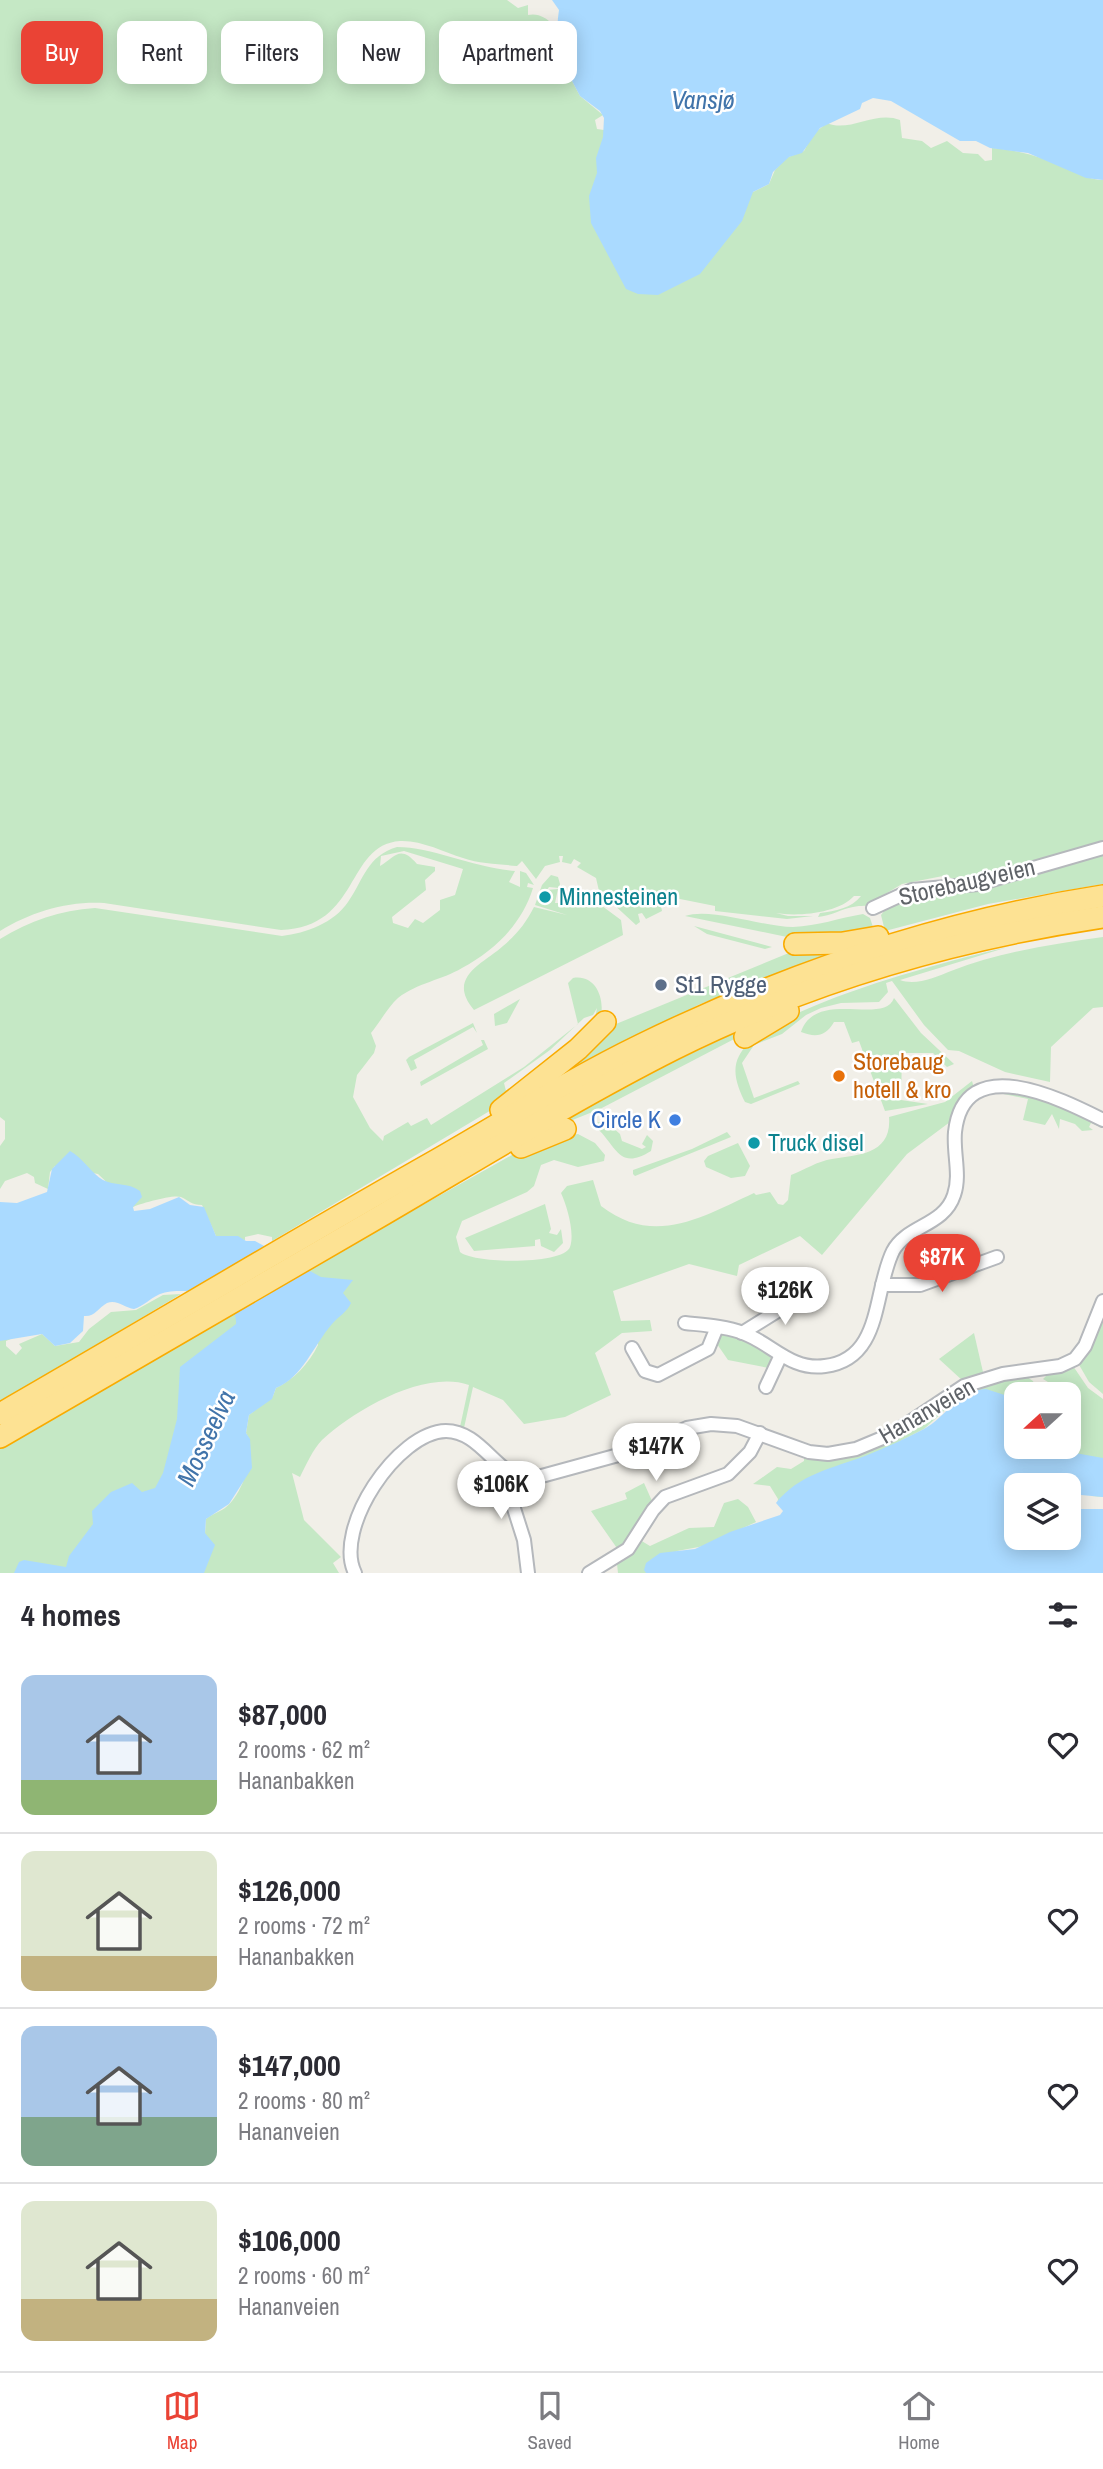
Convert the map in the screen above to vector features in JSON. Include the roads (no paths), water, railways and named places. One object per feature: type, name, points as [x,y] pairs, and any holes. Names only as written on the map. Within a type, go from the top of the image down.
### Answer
[{"type":"highway","points":[[0,1414],[302,1235],[604,1064],[719,1008],[814,970],[948,928],[1103,896]]},
{"type":"highway","points":[[0,1437],[473,1162],[674,1049],[758,1012],[884,966],[996,936],[1103,916]]},
{"type":"highway","points":[[795,944],[863,940],[930,925],[948,928]]},
{"type":"highway","points":[[745,1037],[798,1007],[874,978],[884,966]]},
{"type":"highway","points":[[433,1162],[448,1144],[517,1099],[605,1023]]},
{"type":"highway","points":[[473,1162],[495,1159],[565,1129]]},
{"type":"street","name":"Storebaugveien","points":[[873,908],[912,890],[978,884],[1103,848]]},
{"type":"street","points":[[685,1323],[742,1333],[780,1357],[824,1367],[850,1357],[859,1350],[869,1333],[896,1246],[937,1219],[952,1202],[957,1184],[955,1130],[965,1105],[982,1088],[1000,1084],[1028,1090],[1103,1120]]},
{"type":"street","points":[[883,1284],[920,1285],[997,1257]]},
{"type":"street","points":[[742,1333],[784,1307],[799,1290]]},
{"type":"street","name":"Hananveien","points":[[518,1478],[547,1476],[588,1461],[644,1448],[687,1428],[707,1424],[737,1426],[809,1452],[828,1454],[881,1440],[964,1386],[1003,1374],[1060,1366],[1075,1359],[1085,1346],[1103,1301]]},
{"type":"street","points":[[632,1348],[645,1371],[658,1375],[708,1349],[717,1327]]},
{"type":"street","points":[[766,1387],[780,1357]]},
{"type":"street","points":[[355,1573],[348,1548],[350,1533],[385,1470],[407,1448],[422,1439],[446,1431],[465,1436],[518,1478],[511,1499],[524,1540],[528,1573]]},
{"type":"street","points":[[589,1573],[628,1549],[653,1510],[665,1497],[710,1483],[727,1474],[750,1452],[760,1433]]},
{"type":"water","name":"Vansjø","points":[[552,0],[1103,0],[1103,180],[1086,178],[1028,153],[990,148],[976,141],[960,141],[891,101],[873,98],[862,103],[860,109],[820,128],[802,153],[789,157],[773,172],[769,184],[753,192],[742,221],[700,274],[658,295],[638,294],[626,289],[591,223],[589,196],[597,173],[596,158],[603,137],[604,118],[600,111],[580,96],[574,84],[577,84],[577,21],[558,21],[559,10]]},
{"type":"water","name":"Mosseelva","points":[[70,1151],[103,1180],[131,1186],[140,1191],[142,1197],[133,1207],[134,1211],[150,1209],[179,1197],[190,1205],[204,1207],[216,1236],[238,1236],[246,1241],[255,1241],[321,1277],[353,1280],[343,1293],[351,1303],[325,1333],[301,1369],[276,1388],[272,1399],[249,1415],[246,1433],[250,1439],[252,1468],[229,1504],[206,1519],[205,1533],[215,1545],[204,1573],[14,1573],[19,1562],[24,1560],[66,1567],[69,1556],[93,1524],[92,1511],[111,1492],[132,1483],[142,1492],[155,1488],[163,1473],[177,1419],[180,1367],[236,1324],[228,1305],[218,1299],[206,1294],[179,1291],[158,1295],[134,1309],[114,1302],[107,1303],[94,1314],[84,1316],[83,1331],[70,1343],[55,1346],[42,1334],[0,1341],[0,1202],[17,1203],[47,1192],[52,1169]]},
{"type":"water","points":[[986,1389],[1004,1395],[1004,1460],[1082,1460],[1082,1454],[1103,1458],[1103,1497],[1081,1495],[1081,1473],[1004,1473],[1004,1550],[1081,1550],[1081,1509],[1103,1509],[1103,1573],[646,1573],[644,1570],[646,1563],[660,1553],[695,1549],[730,1532],[780,1515],[783,1511],[776,1503],[795,1485],[817,1473],[872,1453],[924,1429],[968,1394]]},
{"type":"place","name":"Minnesteinen","points":[[545,897]]},
{"type":"place","name":"St1 Rygge","points":[[661,985]]},
{"type":"place","name":"Storebaug hotell & kro","points":[[839,1076]]},
{"type":"place","name":"Circle K","points":[[675,1120]]},
{"type":"place","name":"Truck disel","points":[[754,1143]]}]
